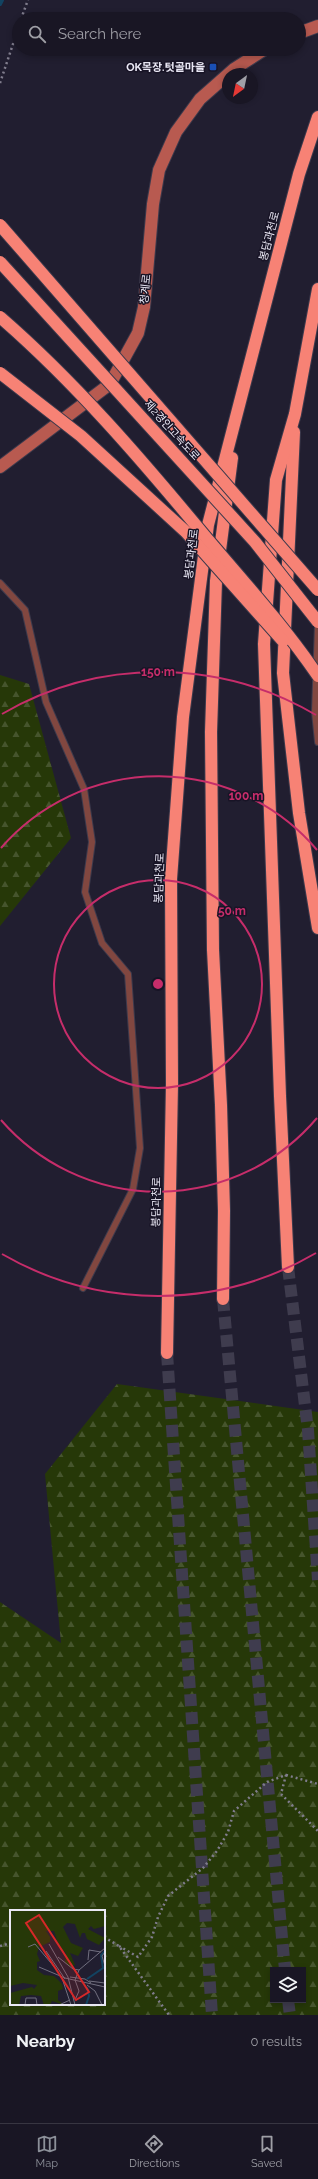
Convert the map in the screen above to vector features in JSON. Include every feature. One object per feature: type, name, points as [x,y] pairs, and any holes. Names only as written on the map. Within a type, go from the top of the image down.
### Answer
[{"type":"highway","name":"봉담과천로","points":[[167,1353],[172,1084],[171,879],[183,717],[208,525],[299,174],[318,117]]},
{"type":"highway","points":[[0,225],[318,590]]},
{"type":"highway","name":"제2경인고속도로","points":[[0,262],[255,542],[318,623]]},
{"type":"highway","points":[[288,1267],[280,1096],[264,644],[276,480],[295,414],[318,289]]},
{"type":"highway","points":[[0,317],[34,346],[154,474],[271,614],[318,676]]},
{"type":"highway","points":[[0,373],[81,436],[186,532],[318,682]]},
{"type":"highway","name":"봉담과천로","points":[[223,1300],[224,1211],[221,1105],[213,950],[211,732],[216,581],[239,409]]},
{"type":"highway","points":[[295,414],[283,673],[299,813],[318,928]]},
{"type":"street","points":[[306,30],[318,26]]},
{"type":"street","name":"청계로","points":[[0,467],[110,384],[138,333],[144,307],[153,204],[159,170],[176,132],[200,100],[234,69],[254,56]]},
{"type":"lane","points":[[0,583],[25,610],[46,702],[84,789],[92,842],[85,892],[102,943],[128,974],[140,1148],[133,1189],[83,1288]]},
{"type":"lane","points":[[318,623],[315,712],[318,742]]},
{"type":"path","points":[[24,12],[28,0]]},
{"type":"path","points":[[0,83],[12,47]]},
{"type":"path","points":[[105,1938],[138,1957],[152,1937],[158,1917],[168,1896],[203,1868],[217,1852],[228,1832],[234,1811],[267,1782],[286,1775],[318,1784]]},
{"type":"path","points":[[286,1775],[281,1794],[318,1831]]},
{"type":"path","points":[[0,1946],[10,1943]]},
{"type":"path","points":[[119,1946],[169,2015]]},
{"type":"green space","points":[[0,675],[29,684],[71,838],[0,926]]},
{"type":"green space","points":[[117,1384],[318,1412],[318,2015],[0,2015],[0,1602],[61,1643],[45,1474]]},
{"type":"waterway","points":[[0,4],[2,0]]},
{"type":"tunnel","points":[[288,1267],[308,1430],[318,1580]]},
{"type":"tunnel","points":[[223,1299],[285,1967]]},
{"type":"tunnel","points":[[167,1353],[212,2015]]},
{"type":"tunnel","points":[[288,2003],[290,2015]]},
{"type":"place","name":"OK목장.텃골마을","points":[[213,67]]}]
